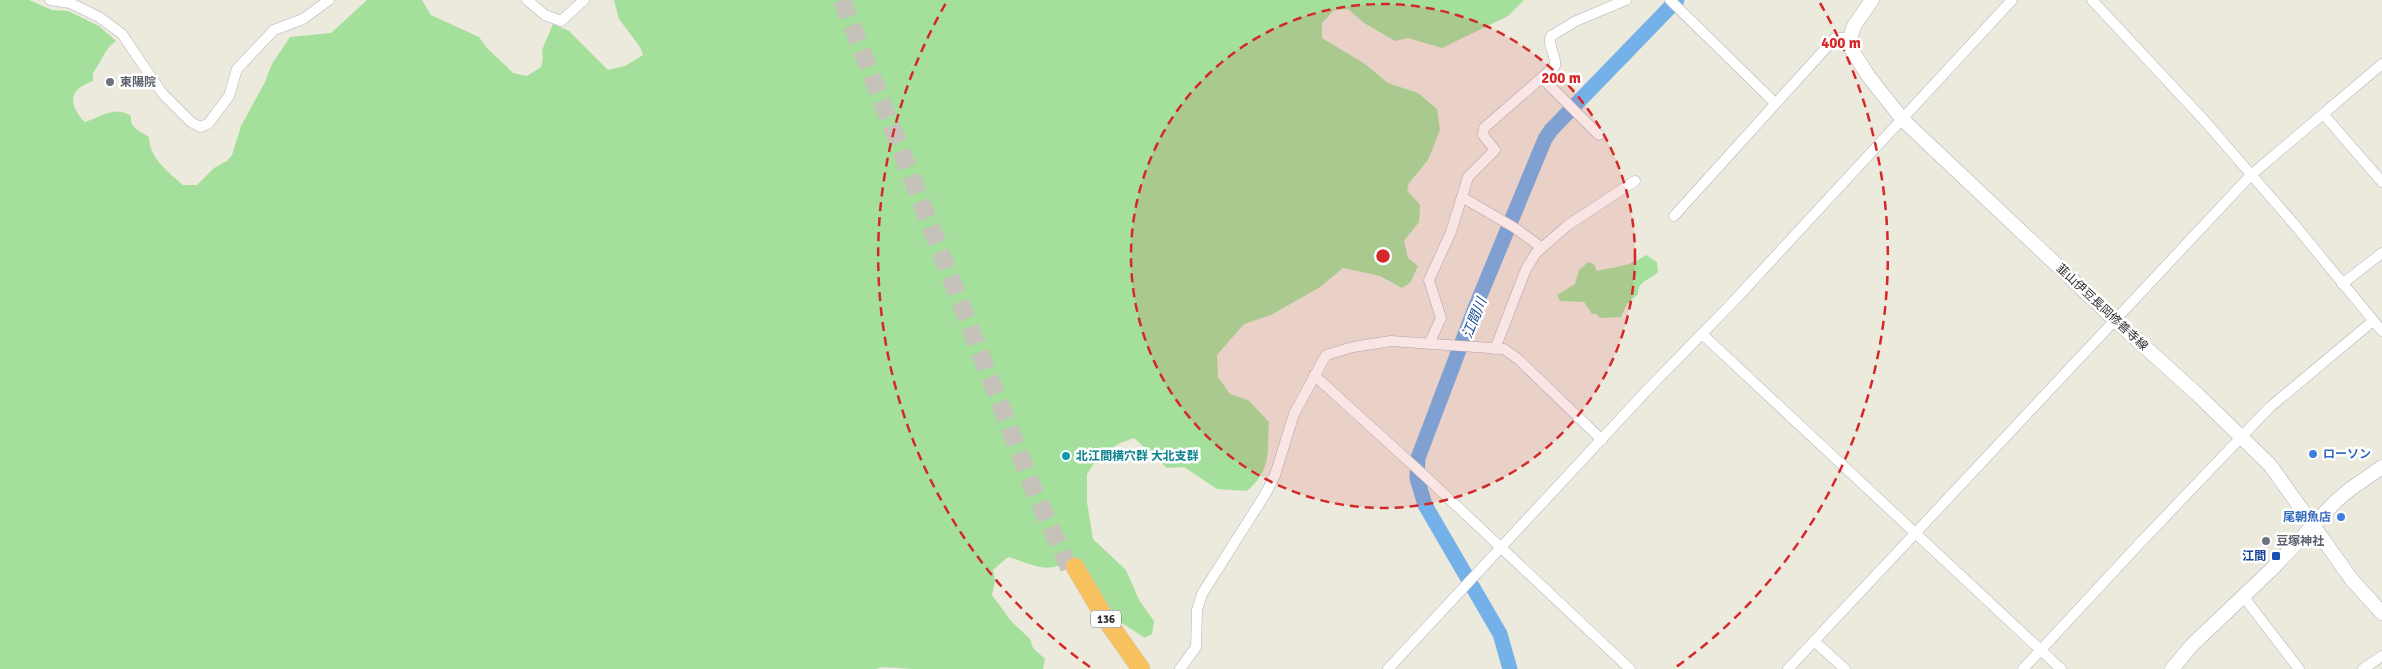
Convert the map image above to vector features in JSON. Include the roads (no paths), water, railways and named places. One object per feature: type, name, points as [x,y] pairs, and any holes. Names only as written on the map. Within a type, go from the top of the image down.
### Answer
[{"type":"highway","name":"136","points":[[1136,669],[1072,569],[1141,669]]},
{"type":"main road","points":[[1850,38],[1854,26],[1872,0]]},
{"type":"main road","name":"韮山伊豆長岡修善寺線","points":[[1850,38],[1851,49],[1857,60],[1903,120],[2115,320],[2242,436],[2275,471],[2352,580],[2382,613]]},
{"type":"main road","points":[[2172,669],[2192,645],[2273,568],[2313,523],[2349,490],[2382,468]]},
{"type":"street","points":[[50,0],[70,3],[99,17],[122,34],[162,93],[190,122],[200,127],[208,124],[229,96],[237,69],[274,30],[304,20],[330,0]]},
{"type":"street","points":[[527,0],[545,14],[561,21],[584,0]]},
{"type":"street","points":[[1429,344],[1441,318],[1429,280],[1451,232],[1470,174],[1495,150],[1483,135],[1484,128],[1542,78],[1556,63],[1550,43],[1551,36],[1576,21],[1626,0]]},
{"type":"street","points":[[1388,669],[1903,120],[2012,0]]},
{"type":"street","points":[[2092,0],[2161,72],[2251,175],[2382,331]]},
{"type":"street","points":[[1673,3],[1775,103]]},
{"type":"street","points":[[1674,216],[1835,38],[1850,38]]},
{"type":"street","points":[[1788,669],[2251,175],[2382,64]]},
{"type":"street","points":[[1542,78],[1599,134]]},
{"type":"street","points":[[2324,115],[2382,182]]},
{"type":"street","points":[[1495,349],[1526,269],[1541,247],[1568,225],[1634,181]]},
{"type":"street","points":[[1462,197],[1509,224],[1541,247]]},
{"type":"street","points":[[2342,284],[2382,253]]},
{"type":"street","points":[[2023,669],[2242,436],[2306,375],[2373,321]]},
{"type":"street","points":[[1702,334],[2061,669]]},
{"type":"street","points":[[1180,669],[1196,647],[1198,603],[1268,489],[1275,475],[1294,414],[1322,360],[1331,352],[1391,341],[1466,348],[1504,349],[1602,440]]},
{"type":"street","points":[[1314,375],[1426,477],[1630,669]]},
{"type":"street","points":[[2243,596],[2299,669]]},
{"type":"street","points":[[1814,641],[1844,669]]},
{"type":"street","points":[[2363,669],[2382,656]]},
{"type":"waterway","name":"江間川","points":[[1510,669],[1500,634],[1425,505],[1417,478],[1418,458],[1475,308],[1545,139],[1551,130],[1677,0]]},
{"type":"tunnel","points":[[842,0],[1033,488],[1070,570]]},
{"type":"place","name":"東陽院","points":[[110,82]]},
{"type":"place","name":"ローソン","points":[[2313,454]]},
{"type":"place","name":"北江間横穴群 大北支群","points":[[1066,456]]},
{"type":"place","name":"尾朝魚店","points":[[2341,517]]},
{"type":"place","name":"豆塚神社","points":[[2266,541]]},
{"type":"place","name":"江間","points":[[2276,556]]}]
